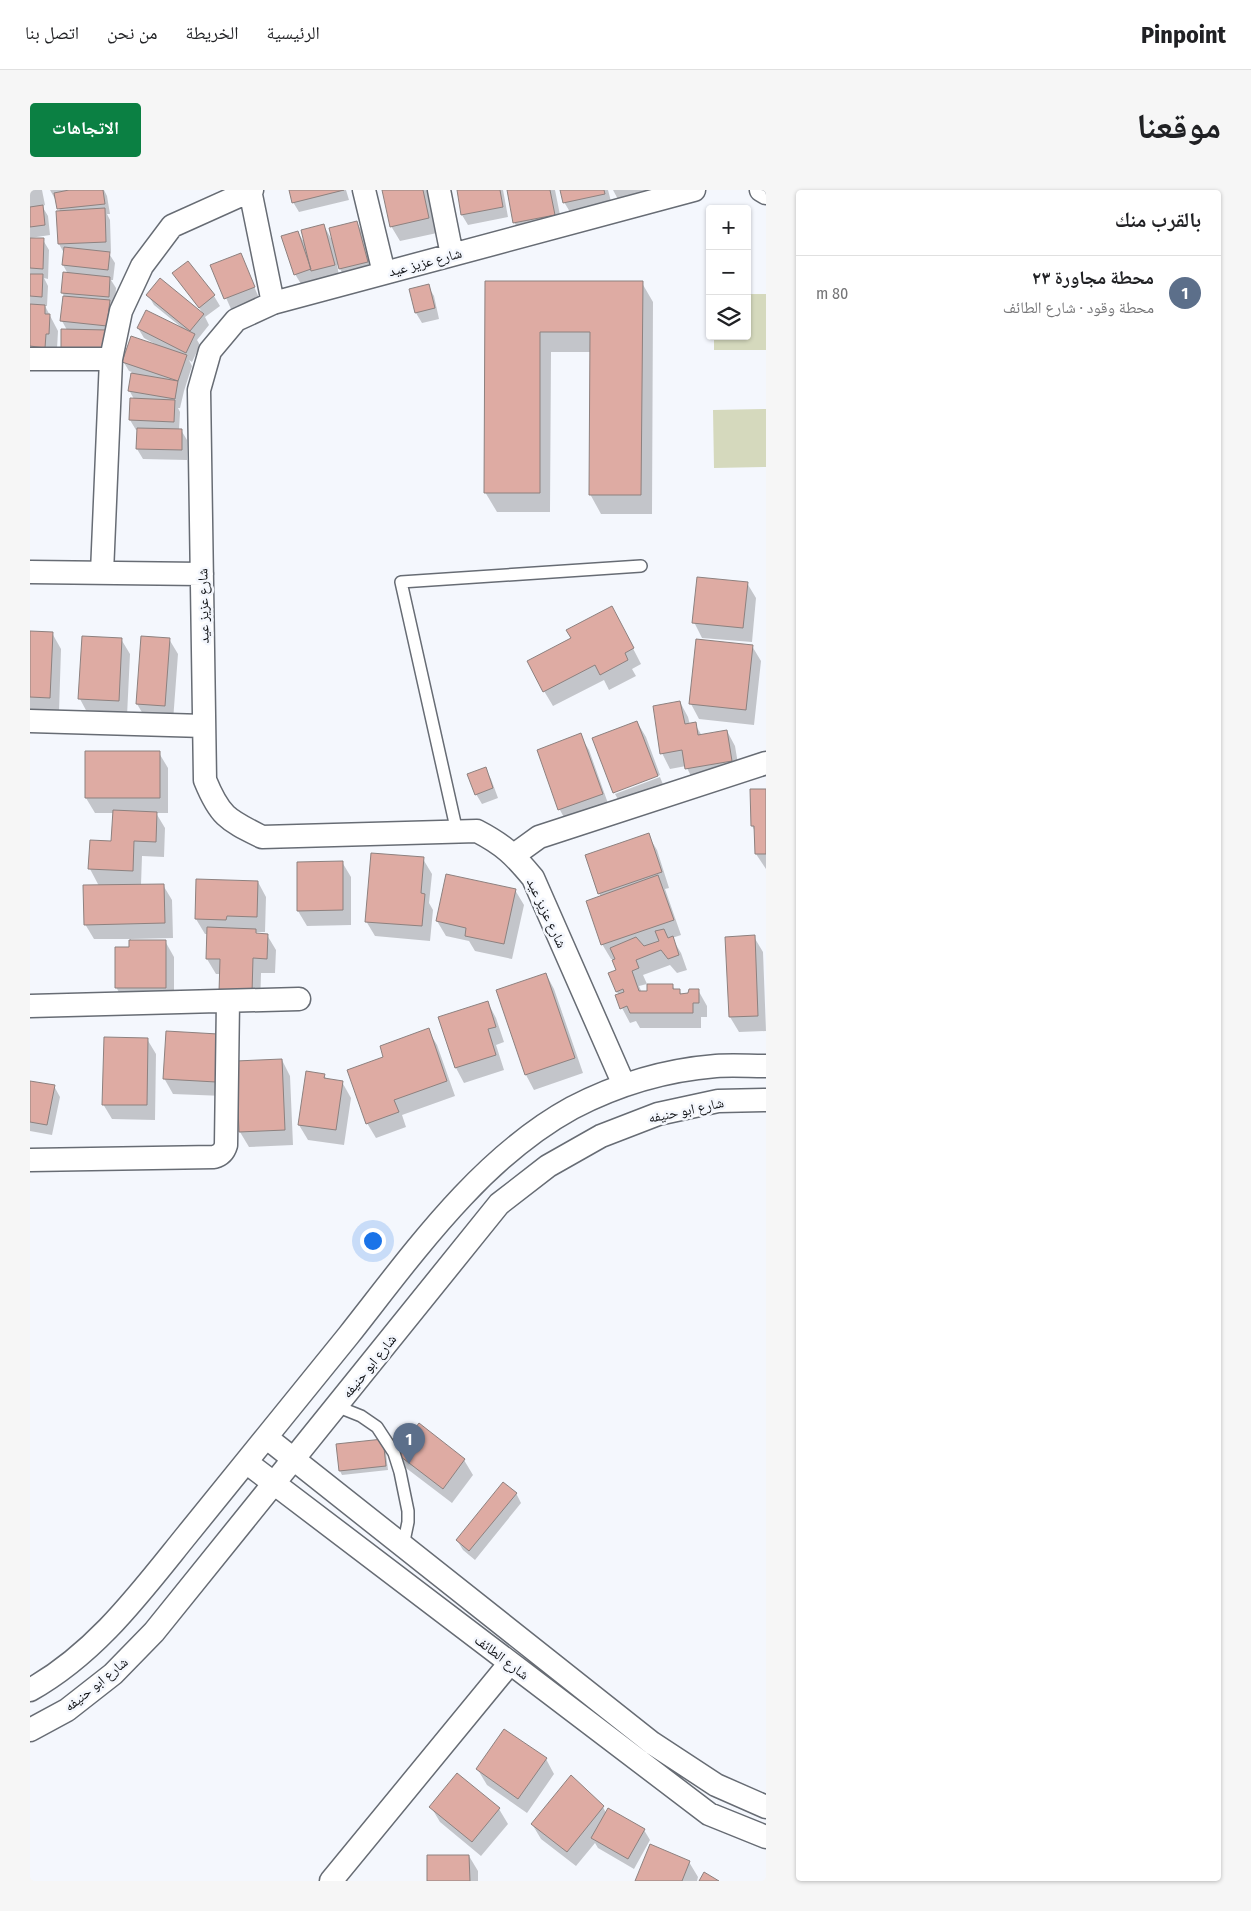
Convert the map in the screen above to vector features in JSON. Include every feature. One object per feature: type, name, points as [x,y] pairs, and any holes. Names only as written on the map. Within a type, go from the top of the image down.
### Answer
[{"type":"street","points":[[102,573],[111,359],[121,310],[142,266],[172,226],[251,190],[272,303]]},
{"type":"street","points":[[364,190],[384,273]]},
{"type":"street","points":[[438,190],[452,255]]},
{"type":"street","name":"شارع عزيز عيد","points":[[624,1085],[533,878],[514,855],[497,841],[477,832],[262,837],[231,822],[215,803],[205,780],[199,390],[210,351],[236,320],[272,303],[694,190]]},
{"type":"street","points":[[761,190],[766,192]]},
{"type":"street","points":[[30,359],[111,359]]},
{"type":"street","points":[[30,572],[202,574]]},
{"type":"street","points":[[30,721],[204,726]]},
{"type":"street","points":[[514,855],[539,837],[766,763]]},
{"type":"street","points":[[30,1006],[299,1000]]},
{"type":"street","points":[[30,1160],[214,1158],[220,1155],[226,1145],[228,1001]]},
{"type":"street","points":[[30,1690],[87,1650],[124,1613],[267,1438],[414,1252],[479,1180],[524,1141],[572,1108],[624,1085],[670,1072],[716,1066],[766,1066]]},
{"type":"street","name":"شارع ابو حنيفه","points":[[30,1730],[67,1710],[113,1674],[154,1632],[499,1204],[548,1166],[601,1136],[658,1114],[718,1100],[766,1100]]},
{"type":"street","name":"شارع الطائف","points":[[267,1438],[652,1742],[716,1785],[766,1807]]},
{"type":"street","name":"شارع الطائف","points":[[246,1462],[709,1814],[766,1837]]},
{"type":"street","points":[[331,1881],[510,1663]]},
{"type":"lane","points":[[457,832],[401,582],[641,566]]},
{"type":"lane","points":[[336,1406],[361,1416],[377,1427],[394,1452],[408,1512],[403,1546]]},
{"type":"green space","points":[[751,294],[766,294],[766,350],[714,350],[714,340],[751,340]]},
{"type":"green space","points":[[766,409],[766,467],[714,468],[713,410]]},
{"type":"building","points":[[69,190],[103,190],[105,204],[57,209],[54,193]]},
{"type":"building","points":[[289,190],[344,190],[292,203]]},
{"type":"building","points":[[382,190],[423,190],[429,218],[390,227]]},
{"type":"building","points":[[457,190],[500,190],[503,207],[461,215]]},
{"type":"building","points":[[507,190],[550,190],[555,215],[513,223]]},
{"type":"building","points":[[560,190],[604,190],[605,194],[563,203]]},
{"type":"building","points":[[43,205],[45,225],[30,227],[30,207]]},
{"type":"building","points":[[105,208],[106,242],[58,244],[56,211]]},
{"type":"building","points":[[357,221],[368,262],[339,269],[329,228]]},
{"type":"building","points":[[324,224],[335,265],[311,271],[301,230]]},
{"type":"building","points":[[298,231],[311,269],[294,275],[281,236]]},
{"type":"building","points":[[30,238],[44,238],[43,269],[30,268]]},
{"type":"building","points":[[64,247],[110,252],[108,270],[62,265]]},
{"type":"building","points":[[241,253],[255,287],[224,299],[210,265]]},
{"type":"building","points":[[188,261],[215,295],[199,308],[172,273]]},
{"type":"building","points":[[63,272],[110,277],[109,297],[61,293]]},
{"type":"building","points":[[30,274],[43,274],[42,297],[30,296]]},
{"type":"building","points":[[160,278],[204,314],[190,331],[146,295]]},
{"type":"building","points":[[485,281],[643,281],[641,495],[589,495],[590,332],[540,332],[540,493],[484,493]]},
{"type":"building","points":[[429,284],[435,308],[415,313],[409,289]]},
{"type":"building","points":[[63,296],[110,300],[107,326],[60,321]]},
{"type":"building","points":[[30,304],[45,305],[45,314],[50,314],[49,334],[46,334],[45,348],[30,346]]},
{"type":"building","points":[[146,310],[195,334],[186,353],[137,328]]},
{"type":"building","points":[[61,329],[107,330],[106,351],[61,351]]},
{"type":"building","points":[[131,336],[187,355],[178,381],[122,362]]},
{"type":"building","points":[[131,373],[178,381],[175,399],[128,391]]},
{"type":"building","points":[[130,398],[175,400],[174,422],[129,420]]},
{"type":"building","points":[[137,428],[182,429],[182,450],[136,449]]},
{"type":"building","points":[[697,577],[748,582],[743,628],[692,623]]},
{"type":"building","points":[[612,606],[634,648],[625,653],[628,660],[600,675],[595,665],[543,692],[527,661],[571,638],[566,630]]},
{"type":"building","points":[[30,631],[53,632],[50,698],[30,697]]},
{"type":"building","points":[[82,636],[122,638],[119,701],[78,699]]},
{"type":"building","points":[[141,636],[170,638],[165,706],[136,704]]},
{"type":"building","points":[[696,639],[753,645],[746,710],[689,704]]},
{"type":"building","points":[[680,701],[685,724],[696,722],[698,735],[727,730],[732,761],[685,769],[682,750],[660,754],[653,706]]},
{"type":"building","points":[[637,721],[658,776],[613,793],[592,738]]},
{"type":"building","points":[[581,733],[603,794],[558,810],[537,750]]},
{"type":"building","points":[[85,751],[160,751],[160,798],[85,798]]},
{"type":"building","points":[[486,767],[493,788],[475,795],[467,774]]},
{"type":"building","points":[[750,789],[766,789],[766,854],[755,854],[754,826],[751,826]]},
{"type":"building","points":[[113,810],[157,812],[156,842],[134,841],[133,871],[88,869],[90,840],[111,841]]},
{"type":"building","points":[[649,833],[662,872],[598,894],[585,855]]},
{"type":"building","points":[[371,853],[424,857],[421,893],[425,894],[422,926],[365,922]]},
{"type":"building","points":[[343,861],[343,910],[297,911],[297,862]]},
{"type":"building","points":[[446,874],[516,889],[504,944],[465,936],[466,928],[436,921]]},
{"type":"building","points":[[658,875],[674,920],[601,945],[586,901]]},
{"type":"building","points":[[196,879],[258,881],[257,917],[227,916],[226,920],[195,919]]},
{"type":"building","points":[[164,884],[165,923],[84,925],[83,885]]},
{"type":"building","points":[[207,927],[256,929],[256,933],[268,934],[267,959],[253,958],[252,993],[219,992],[220,959],[206,959]]},
{"type":"building","points":[[664,929],[668,938],[673,936],[679,955],[668,959],[661,950],[636,960],[639,968],[632,971],[639,991],[647,991],[647,984],[673,984],[673,989],[680,989],[680,994],[688,993],[689,989],[699,989],[699,1003],[693,1003],[693,1013],[630,1013],[627,1006],[620,1009],[615,995],[624,992],[623,989],[616,992],[608,973],[616,970],[612,960],[615,959],[610,948],[636,937],[644,946],[659,941],[655,931]]},
{"type":"building","points":[[755,935],[758,1016],[729,1017],[725,937]]},
{"type":"building","points":[[129,940],[166,940],[166,988],[115,988],[115,947],[129,947]]},
{"type":"building","points":[[546,973],[575,1058],[525,1075],[496,990]]},
{"type":"building","points":[[488,1001],[496,1027],[488,1029],[496,1055],[455,1068],[438,1017]]},
{"type":"building","points":[[429,1028],[447,1081],[394,1100],[399,1112],[366,1124],[347,1070],[383,1057],[380,1046]]},
{"type":"building","points":[[166,1031],[218,1034],[216,1082],[163,1079]]},
{"type":"building","points":[[104,1037],[148,1038],[147,1105],[102,1105]]},
{"type":"building","points":[[282,1059],[285,1130],[239,1132],[236,1061]]},
{"type":"building","points":[[306,1071],[325,1074],[324,1078],[343,1081],[336,1130],[298,1125]]},
{"type":"building","points":[[30,1081],[55,1085],[47,1125],[30,1122]]},
{"type":"building","points":[[419,1423],[465,1459],[443,1489],[396,1453]]},
{"type":"building","points":[[383,1439],[386,1466],[339,1471],[336,1444]]},
{"type":"building","points":[[503,1482],[517,1493],[469,1551],[456,1540]]},
{"type":"building","points":[[504,1729],[547,1758],[518,1799],[476,1769]]},
{"type":"building","points":[[457,1773],[500,1808],[472,1842],[429,1807]]},
{"type":"building","points":[[571,1775],[604,1806],[567,1852],[531,1824]]},
{"type":"building","points":[[608,1808],[645,1829],[628,1859],[591,1838]]},
{"type":"building","points":[[650,1844],[690,1861],[682,1881],[635,1881]]},
{"type":"building","points":[[427,1855],[469,1855],[470,1881],[427,1881]]},
{"type":"building","points":[[704,1872],[719,1881],[699,1881]]},
{"type":"place","name":"محطة مجاورة ٢٣","points":[[409,1464]]}]
